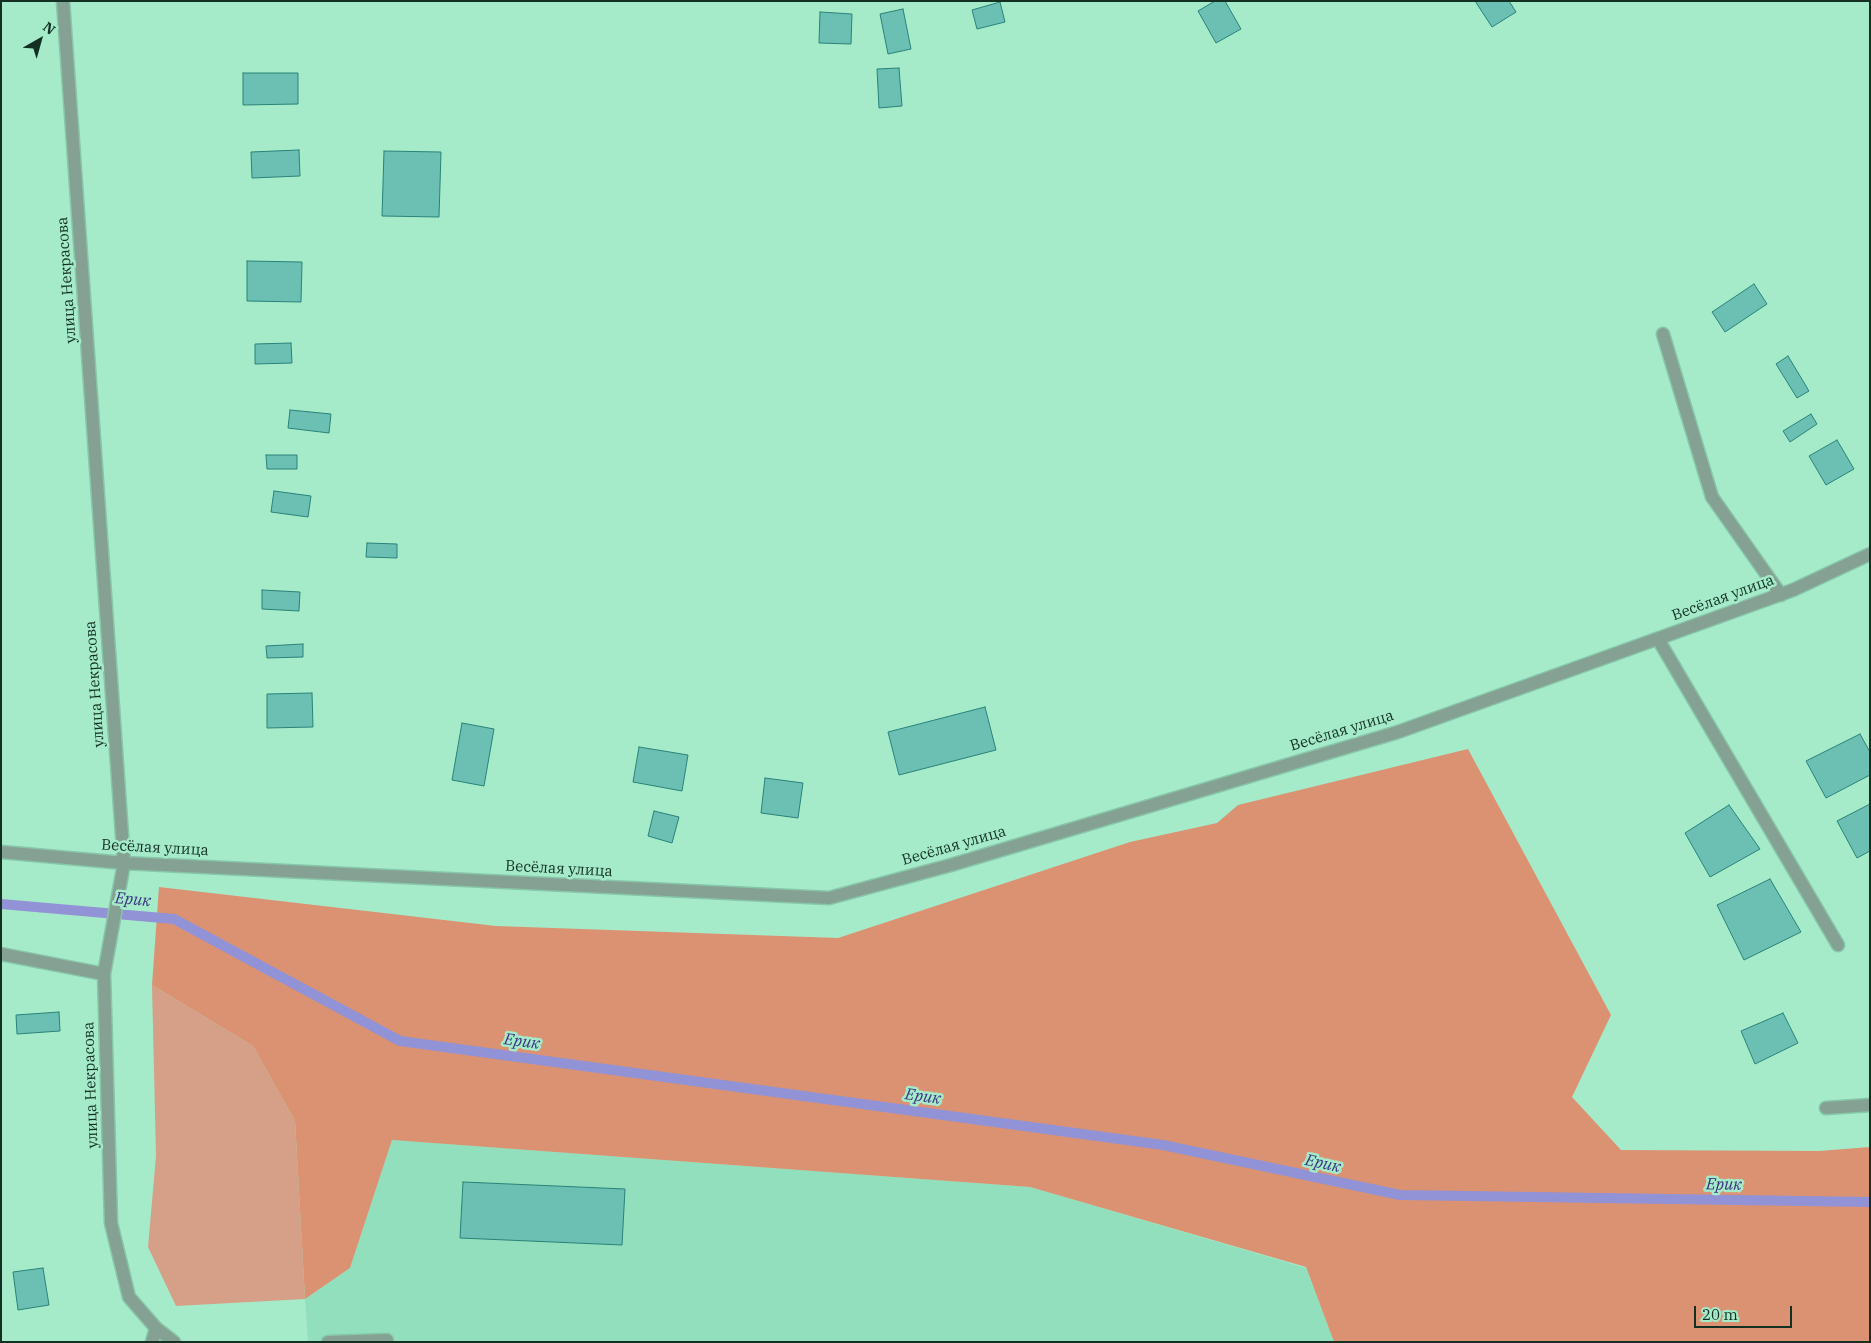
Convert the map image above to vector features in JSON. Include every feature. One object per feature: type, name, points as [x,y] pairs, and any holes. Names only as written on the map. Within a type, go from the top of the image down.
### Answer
[{"type":"street","name":"улица Некрасова","points":[[63,1],[124,863],[104,974],[111,1223],[129,1297],[156,1328],[174,1342]]},
{"type":"street","points":[[1663,334],[1712,497],[1781,595]]},
{"type":"street","name":"Весёлая улица","points":[[1,852],[124,863],[829,898],[951,865],[1398,732],[1781,595],[1870,554]]},
{"type":"street","points":[[1658,639],[1838,945]]},
{"type":"street","points":[[1,954],[104,974]]},
{"type":"street","points":[[1826,1108],[1870,1105]]},
{"type":"street","points":[[152,1342],[156,1328]]},
{"type":"street","points":[[328,1342],[387,1340]]},
{"type":"shaded area","points":[[1468,749],[1611,1015],[1572,1097],[1621,1150],[1819,1151],[1870,1147],[1870,1342],[1334,1342],[1306,1267],[1030,1187],[392,1140],[350,1268],[305,1299],[295,1121],[253,1046],[152,985],[159,887],[496,926],[838,938],[1130,842],[1217,823],[1238,805]]},
{"type":"shaded area","points":[[152,985],[253,1046],[295,1121],[305,1299],[176,1306],[148,1247],[156,1156]]},
{"type":"shaded area","points":[[392,1140],[1030,1187],[1306,1268],[1334,1342],[308,1342],[305,1299],[350,1268]]},
{"type":"building","points":[[1215,1],[1225,1],[1241,29],[1216,43],[1198,11]]},
{"type":"building","points":[[1475,1],[1509,1],[1516,12],[1492,27]]},
{"type":"building","points":[[1000,2],[1005,22],[977,29],[972,10]]},
{"type":"building","points":[[903,9],[911,49],[888,54],[880,14]]},
{"type":"building","points":[[820,12],[852,14],[851,44],[819,43]]},
{"type":"building","points":[[899,68],[902,106],[879,108],[877,69]]},
{"type":"building","points":[[243,73],[298,73],[298,104],[243,105]]},
{"type":"building","points":[[299,150],[300,176],[252,178],[251,152]]},
{"type":"building","points":[[384,151],[441,152],[439,217],[382,216]]},
{"type":"building","points":[[247,261],[302,262],[301,302],[247,301]]},
{"type":"building","points":[[1754,284],[1767,304],[1725,332],[1712,312]]},
{"type":"building","points":[[291,343],[292,363],[255,364],[255,344]]},
{"type":"building","points":[[1788,356],[1809,391],[1797,398],[1776,364]]},
{"type":"building","points":[[290,410],[331,414],[329,433],[288,428]]},
{"type":"building","points":[[1811,414],[1817,424],[1790,442],[1783,431]]},
{"type":"building","points":[[1837,440],[1854,469],[1826,485],[1809,456]]},
{"type":"building","points":[[266,455],[297,455],[297,469],[267,469]]},
{"type":"building","points":[[274,491],[311,496],[308,517],[271,512]]},
{"type":"building","points":[[367,543],[397,544],[397,558],[366,557]]},
{"type":"building","points":[[262,590],[300,592],[299,611],[262,609]]},
{"type":"building","points":[[303,644],[303,657],[267,658],[266,646]]},
{"type":"building","points":[[312,693],[313,727],[267,728],[267,694]]},
{"type":"building","points":[[985,707],[996,750],[899,775],[888,732]]},
{"type":"building","points":[[462,723],[494,729],[484,786],[452,780]]},
{"type":"building","points":[[1860,734],[1870,752],[1870,775],[1826,798],[1806,761]]},
{"type":"building","points":[[639,747],[688,755],[682,791],[633,782]]},
{"type":"building","points":[[765,778],[803,783],[798,818],[761,813]]},
{"type":"building","points":[[1870,804],[1870,851],[1857,858],[1837,821]]},
{"type":"building","points":[[1729,805],[1760,849],[1710,877],[1685,833]]},
{"type":"building","points":[[654,811],[679,817],[672,843],[648,836]]},
{"type":"building","points":[[1770,879],[1801,932],[1744,960],[1717,905]]},
{"type":"building","points":[[59,1012],[60,1031],[17,1034],[16,1015]]},
{"type":"building","points":[[1783,1013],[1798,1043],[1755,1064],[1741,1031]]},
{"type":"building","points":[[463,1182],[625,1189],[622,1245],[460,1238]]},
{"type":"building","points":[[43,1268],[49,1305],[18,1310],[13,1272]]},
{"type":"waterway","name":"Ерик","points":[[1,904],[174,919],[400,1041],[1163,1145],[1400,1195],[1870,1202]]}]
